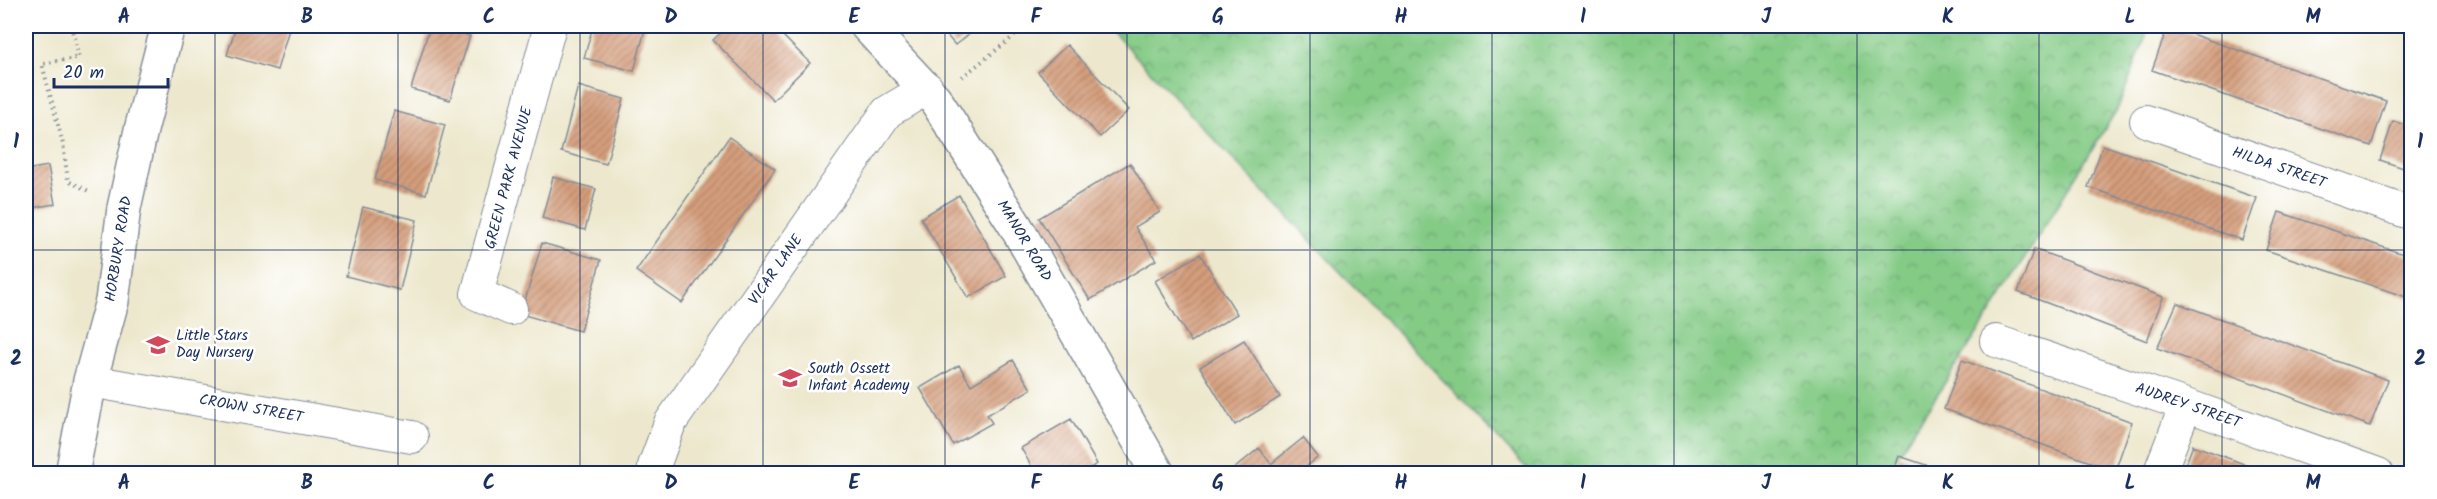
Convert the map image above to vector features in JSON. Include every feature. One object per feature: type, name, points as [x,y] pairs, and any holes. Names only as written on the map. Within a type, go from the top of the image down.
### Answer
[{"type":"street","name":"HORBURY ROAD","points":[[72,474],[90,381],[112,301],[127,197],[141,130],[168,26]]},
{"type":"street","name":"GREEN PARK AVENUE","points":[[511,309],[477,294],[550,26]]},
{"type":"street","name":"MANOR ROAD","points":[[867,26],[931,93],[1015,225],[1158,474]]},
{"type":"street","name":"VICAR LANE","points":[[655,474],[654,466],[670,423],[880,121],[887,112],[931,93]]},
{"type":"street","name":"HILDA STREET","points":[[2145,121],[2412,214]]},
{"type":"street","name":"AUDREY STREET","points":[[1996,341],[2186,405],[2378,474]]},
{"type":"street","name":"CROWN STREET","points":[[90,381],[412,437]]},
{"type":"street","points":[[2159,474],[2186,405]]},
{"type":"path","points":[[67,167],[42,64],[79,57],[71,26]]},
{"type":"path","points":[[931,93],[1027,26]]},
{"type":"green space","points":[[1107,26],[2150,26],[2118,108],[1996,305],[1885,474],[1531,473]]},
{"type":"building","points":[[236,26],[290,26],[277,70],[227,55]]},
{"type":"building","points":[[430,26],[470,36],[450,100],[411,89]]},
{"type":"building","points":[[593,26],[646,26],[634,71],[584,58]]},
{"type":"building","points":[[728,26],[773,26],[810,63],[773,100],[713,40]]},
{"type":"building","points":[[939,26],[979,26],[955,45]]},
{"type":"building","points":[[2168,26],[2386,101],[2371,146],[2152,70]]},
{"type":"building","points":[[1067,45],[1129,110],[1100,137],[1038,72]]},
{"type":"building","points":[[578,86],[624,99],[606,164],[561,152]]},
{"type":"building","points":[[394,111],[445,125],[426,194],[375,180]]},
{"type":"building","points":[[2393,121],[2412,127],[2412,171],[2380,160]]},
{"type":"building","points":[[729,137],[775,169],[682,303],[636,271]]},
{"type":"building","points":[[2103,145],[2257,198],[2242,240],[2088,187]]},
{"type":"building","points":[[1130,163],[1160,212],[1135,227],[1156,260],[1090,300],[1039,218]]},
{"type":"building","points":[[48,166],[55,204],[26,209],[26,170]]},
{"type":"building","points":[[553,177],[596,189],[585,230],[542,218]]},
{"type":"building","points":[[959,195],[1006,276],[968,298],[921,218]]},
{"type":"building","points":[[363,207],[417,220],[400,290],[346,276]]},
{"type":"building","points":[[2279,212],[2412,257],[2412,299],[2266,250]]},
{"type":"building","points":[[542,243],[601,260],[580,331],[521,314]]},
{"type":"building","points":[[2034,249],[2163,297],[2147,341],[2018,292]]},
{"type":"building","points":[[1200,254],[1237,314],[1191,342],[1155,281]]},
{"type":"building","points":[[2177,303],[2388,380],[2370,426],[2157,348]]},
{"type":"building","points":[[1244,340],[1280,397],[1235,425],[1200,367]]},
{"type":"building","points":[[1013,360],[1031,389],[987,415],[992,423],[953,445],[920,388],[959,365],[971,385]]},
{"type":"building","points":[[1962,360],[2132,422],[2115,471],[1944,409]]},
{"type":"building","points":[[1071,419],[1097,464],[1080,474],[1036,474],[1021,448]]},
{"type":"building","points":[[1303,438],[1318,457],[1298,474],[1228,474],[1259,448],[1271,464]]},
{"type":"building","points":[[2193,445],[2268,473],[2182,474]]},
{"type":"building","points":[[1899,456],[1950,473],[1950,474],[1893,474]]},
{"type":"place","name":"Little Stars Day Nursery","points":[[158,345]]},
{"type":"place","name":"South Ossett Infant Academy","points":[[790,378]]}]
